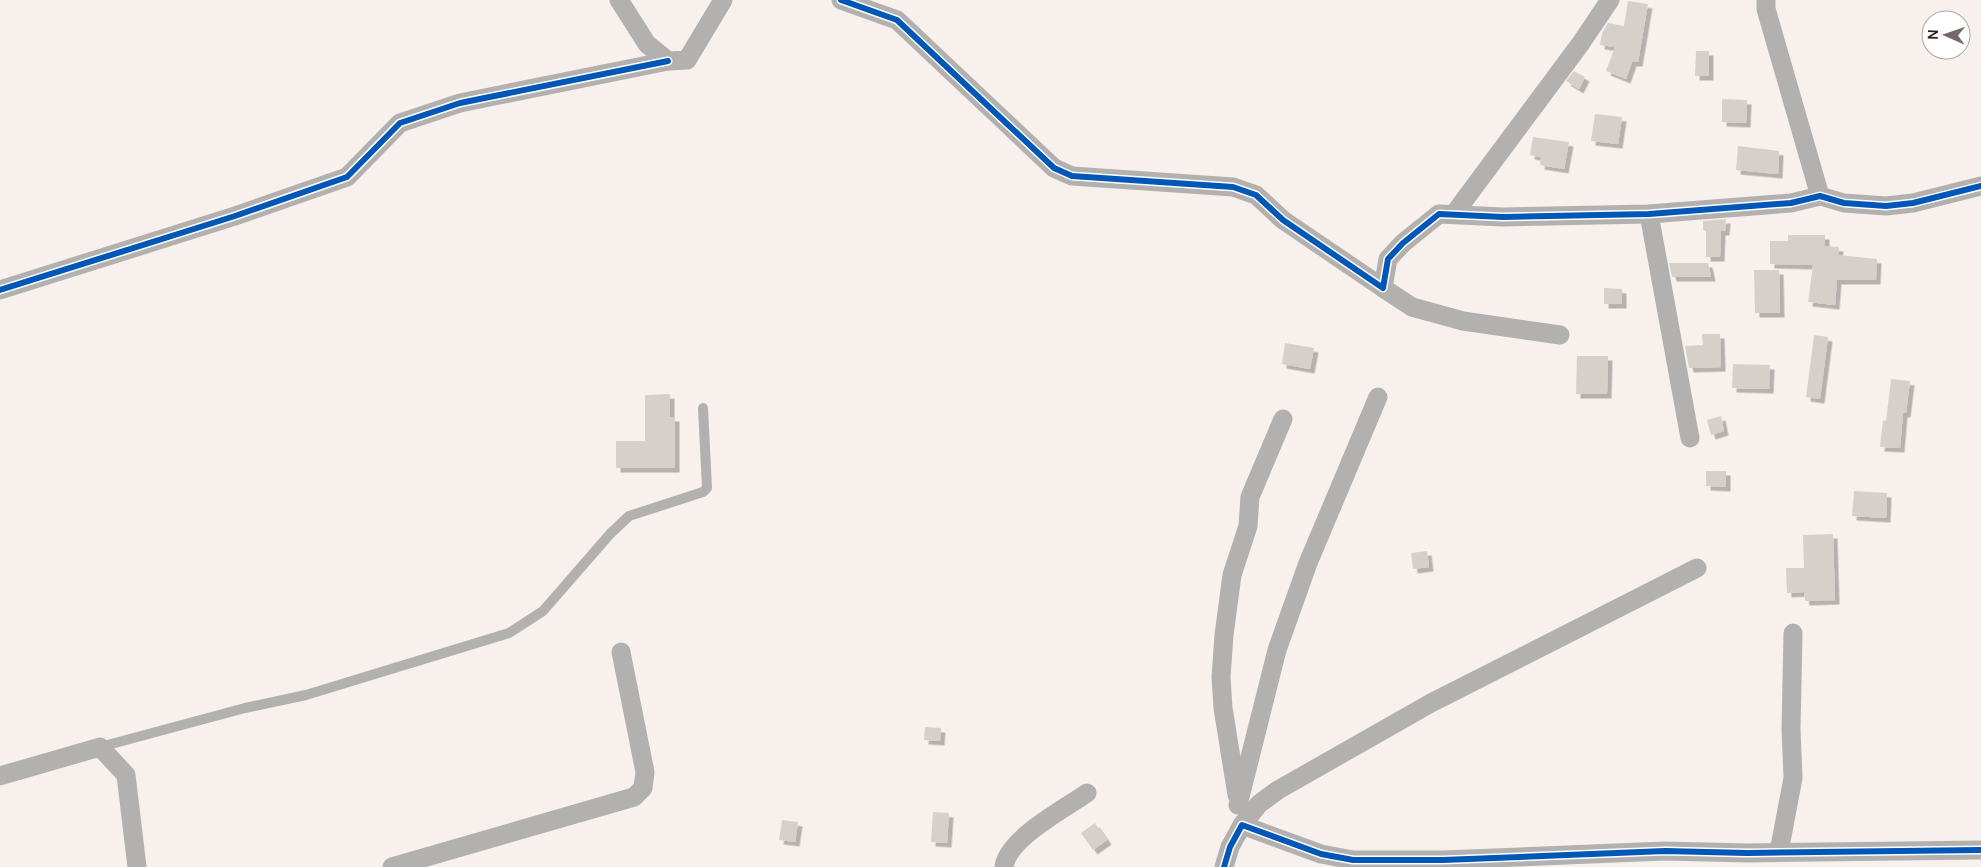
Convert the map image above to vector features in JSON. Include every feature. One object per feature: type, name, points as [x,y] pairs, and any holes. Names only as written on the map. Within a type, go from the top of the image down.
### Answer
[{"type":"street","points":[[619,0],[647,44],[668,61]]},
{"type":"street","points":[[0,290],[235,216],[347,177],[400,123],[460,102],[668,61],[687,60],[723,0]]},
{"type":"street","points":[[841,0],[897,20],[1054,168],[1072,176],[1233,187],[1256,195],[1283,220],[1412,307],[1463,322],[1560,335]]},
{"type":"street","points":[[1454,214],[1581,43],[1610,0]]},
{"type":"street","points":[[1766,0],[1766,9],[1820,196]]},
{"type":"street","points":[[1383,288],[1388,259],[1403,243],[1438,214],[1502,217],[1649,214],[1791,203],[1820,196],[1844,203],[1886,206],[1913,202],[1981,186]]},
{"type":"street","points":[[1649,214],[1690,438]]},
{"type":"street","points":[[1238,806],[1277,650],[1308,563],[1378,396]]},
{"type":"street","points":[[1242,825],[1223,708],[1221,677],[1224,634],[1232,575],[1248,526],[1250,497],[1283,419]]},
{"type":"street","points":[[1224,867],[1230,847],[1242,825],[1259,804],[1278,790],[1431,703],[1697,568]]},
{"type":"street","points":[[1778,852],[1793,778],[1791,729],[1793,634]]},
{"type":"street","points":[[392,867],[634,797],[643,788],[645,772],[621,652]]},
{"type":"street","points":[[0,776],[100,748],[126,775],[137,867]]},
{"type":"street","points":[[1004,867],[1005,857],[1018,842],[1087,793]]},
{"type":"street","points":[[1242,825],[1321,854],[1353,860],[1453,860],[1665,851],[1747,860],[1778,852],[1981,850]]},
{"type":"lane","points":[[100,748],[245,708],[306,695],[509,633],[542,611],[610,534],[629,516],[703,492],[707,488],[703,408]]},
{"type":"building","points":[[1628,1],[1648,4],[1638,62],[1632,62],[1626,79],[1606,71],[1615,47],[1600,45],[1602,33],[1608,23],[1624,26]]},
{"type":"building","points":[[1696,51],[1709,51],[1709,76],[1695,76]]},
{"type":"building","points":[[1574,71],[1585,77],[1579,89],[1566,81]]},
{"type":"building","points":[[1722,99],[1747,100],[1746,123],[1722,122]]},
{"type":"building","points":[[1595,114],[1622,117],[1618,144],[1591,141]]},
{"type":"building","points":[[1533,137],[1569,142],[1564,169],[1540,165],[1541,157],[1530,155]]},
{"type":"building","points":[[1738,146],[1779,151],[1778,174],[1736,170]]},
{"type":"building","points":[[1726,219],[1725,231],[1721,231],[1720,257],[1706,257],[1706,231],[1703,230],[1703,221]]},
{"type":"building","points":[[1788,235],[1825,235],[1825,246],[1839,247],[1838,255],[1877,259],[1876,280],[1837,280],[1835,305],[1808,302],[1813,265],[1770,264],[1770,241],[1788,241]]},
{"type":"building","points":[[1669,263],[1708,263],[1711,277],[1672,277]]},
{"type":"building","points":[[1754,270],[1779,270],[1780,313],[1755,313]]},
{"type":"building","points":[[1604,288],[1622,289],[1622,304],[1604,304]]},
{"type":"building","points":[[1702,334],[1720,334],[1721,367],[1689,368],[1685,346],[1703,345]]},
{"type":"building","points":[[1814,335],[1828,337],[1820,399],[1806,397]]},
{"type":"building","points":[[1285,343],[1314,348],[1310,369],[1282,364]]},
{"type":"building","points":[[1577,356],[1608,356],[1607,394],[1576,394]]},
{"type":"building","points":[[1733,364],[1770,365],[1769,389],[1732,388]]},
{"type":"building","points":[[1891,379],[1910,381],[1906,413],[1903,413],[1900,448],[1880,447],[1883,420],[1886,421]]},
{"type":"building","points":[[670,394],[670,417],[675,417],[675,468],[616,468],[616,441],[645,441],[645,395]]},
{"type":"building","points":[[1721,416],[1724,431],[1711,435],[1707,420]]},
{"type":"building","points":[[1706,471],[1726,471],[1726,487],[1706,486]]},
{"type":"building","points":[[1854,491],[1887,493],[1886,518],[1852,516]]},
{"type":"building","points":[[1833,534],[1835,600],[1805,601],[1804,592],[1787,593],[1786,568],[1804,568],[1803,535]]},
{"type":"building","points":[[1427,551],[1429,567],[1413,569],[1411,553]]},
{"type":"building","points":[[925,727],[941,728],[940,741],[924,740]]},
{"type":"building","points":[[933,812],[949,813],[947,843],[931,842]]},
{"type":"building","points":[[782,820],[798,822],[795,842],[779,840]]},
{"type":"building","points":[[1095,823],[1107,840],[1093,850],[1081,833]]},
{"type":"cycle path","points":[[841,0],[897,20],[1054,168],[1072,176],[1233,187],[1256,195],[1283,220],[1383,288],[1388,259],[1403,243],[1439,214],[1503,217],[1649,214],[1791,203],[1820,196],[1844,203],[1886,206],[1913,203],[1981,186]]},
{"type":"cycle path","points":[[0,290],[235,216],[347,177],[400,123],[460,103],[668,61]]},
{"type":"cycle path","points":[[1224,867],[1230,847],[1242,825],[1321,854],[1353,860],[1443,860],[1665,851],[1747,853],[1981,850]]}]
